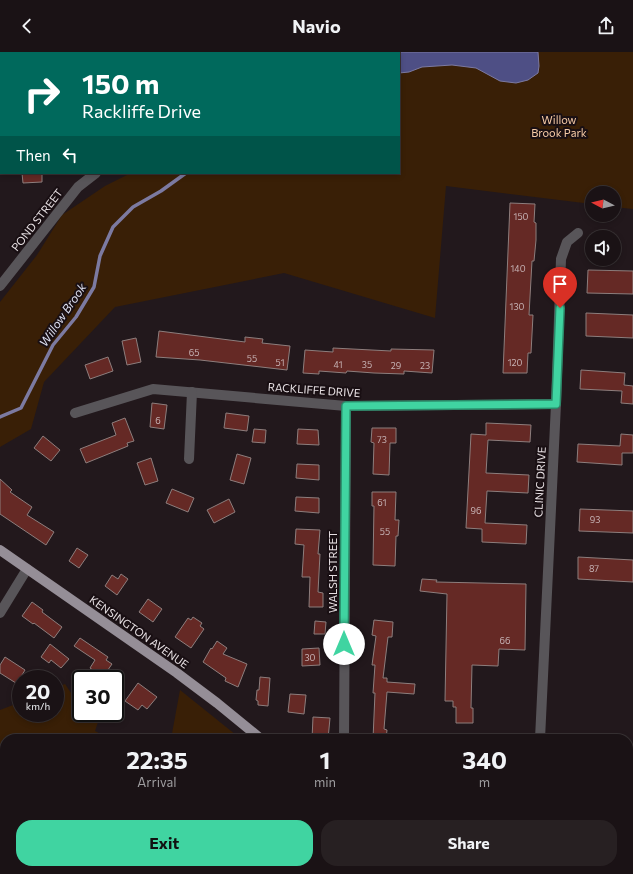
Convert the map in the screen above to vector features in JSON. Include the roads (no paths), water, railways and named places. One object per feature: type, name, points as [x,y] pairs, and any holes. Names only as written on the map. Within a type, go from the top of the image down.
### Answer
[{"type":"main road","name":"KENSINGTON AVENUE","points":[[0,550],[177,673],[255,734]]},
{"type":"street","name":"POND STREET","points":[[0,286],[73,192],[95,174]]},
{"type":"street","name":"CLINIC DRIVE","points":[[540,734],[556,404],[561,259],[567,242],[578,233]]},
{"type":"street","name":"RACKLIFFE DRIVE","points":[[75,413],[153,389],[346,406],[556,404]]},
{"type":"street","points":[[189,459],[192,392]]},
{"type":"street","name":"WALSH STREET","points":[[344,734],[346,406]]},
{"type":"street","points":[[0,613],[27,569]]},
{"type":"water","points":[[400,52],[538,52],[538,73],[528,80],[516,83],[500,81],[476,68],[452,65],[422,67],[409,72],[400,73]]},
{"type":"waterway","name":"Willow Brook","points":[[0,417],[21,408],[53,345],[76,317],[94,287],[100,256],[113,227],[133,207],[161,191],[185,174]]},
{"type":"park label","name":"Willow Brook Park","points":[[559,126]]}]
